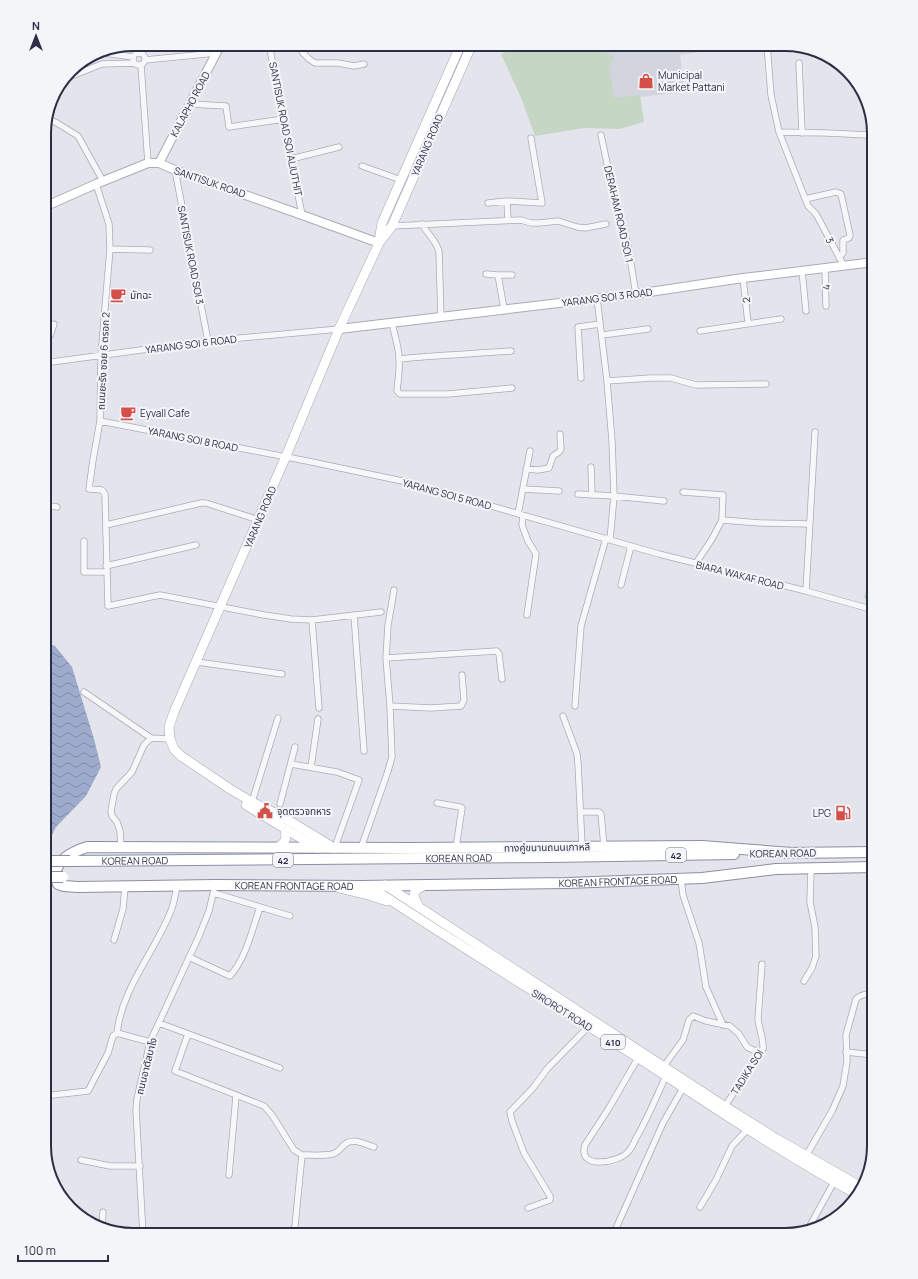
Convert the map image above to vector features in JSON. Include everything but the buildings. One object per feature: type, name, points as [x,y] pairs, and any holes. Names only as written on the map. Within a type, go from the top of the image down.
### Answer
[{"type":"highway","name":"ทางคู่ขนานถนนเกาหลี","points":[[277,848],[317,848],[335,846],[361,848],[456,848],[702,846],[792,853]]},
{"type":"highway","name":"KOREAN FRONTAGE ROAD","points":[[277,848],[87,847],[77,850],[64,857],[56,869],[55,878],[58,884],[64,886],[177,886],[215,889],[427,884],[567,883],[681,879],[702,878],[776,869]]},
{"type":"highway","points":[[70,860],[236,853],[277,848]]},
{"type":"highway","points":[[856,852],[867,861]]},
{"type":"highway","name":"KOREAN ROAD","points":[[51,861],[496,858],[867,852]]},
{"type":"highway","name":"KOREAN ROAD","points":[[776,869],[811,870],[867,867]]},
{"type":"highway","points":[[51,877],[63,877]]},
{"type":"main road","name":"YARANG ROAD","points":[[379,243],[382,223],[458,51]]},
{"type":"main road","name":"YARANG ROAD","points":[[170,739],[169,727],[174,712],[259,520],[339,330],[379,243],[392,226],[469,51]]},
{"type":"main road","points":[[435,102],[444,106]]},
{"type":"main road","points":[[170,739],[174,748],[181,756],[211,776],[252,802],[285,818],[335,846]]},
{"type":"main road","points":[[211,776],[229,793],[317,848]]},
{"type":"main road","points":[[277,848],[284,843],[287,838],[285,829]]},
{"type":"main road","points":[[419,907],[414,897],[415,889],[427,884]]},
{"type":"main road","name":"SIROROT ROAD","points":[[386,885],[725,1106],[806,1156],[857,1185]]},
{"type":"main road","points":[[330,886],[368,895],[398,905]]},
{"type":"main road","name":"SIROROT ROAD","points":[[369,886],[666,1076],[747,1130],[853,1192]]},
{"type":"street","name":"SANTISUK ROAD SOI ALIUTHIT","points":[[270,51],[302,215]]},
{"type":"street","points":[[302,51],[315,63],[338,63],[354,66],[364,64]]},
{"type":"street","name":"3","points":[[767,51],[771,95],[779,132],[808,206],[816,214],[844,266]]},
{"type":"street","points":[[134,60],[136,54],[139,53],[144,56],[143,63],[148,163]]},
{"type":"street","points":[[110,54],[134,60],[137,65],[216,53]]},
{"type":"street","name":"KALAPHO ROAD","points":[[159,163],[216,53]]},
{"type":"street","points":[[102,64],[103,56]]},
{"type":"street","points":[[76,74],[102,64],[134,60]]},
{"type":"street","points":[[799,63],[802,133]]},
{"type":"street","points":[[190,104],[226,106],[229,127],[284,119]]},
{"type":"street","name":"ถนนยะรัง ซอย 6 ตรอก 2","points":[[52,121],[78,136],[100,182],[109,224],[110,249],[102,355],[100,421],[92,460],[89,489],[102,490],[104,492],[106,525]]},
{"type":"street","points":[[779,132],[867,135]]},
{"type":"street","name":"DERAHAM ROAD SOI 1","points":[[601,135],[611,182],[628,246],[636,294]]},
{"type":"street","points":[[488,203],[507,201],[542,203],[531,138]]},
{"type":"street","points":[[291,159],[340,147]]},
{"type":"street","name":"SANTISUK ROAD","points":[[51,204],[148,163],[159,163],[379,243]]},
{"type":"street","points":[[362,166],[401,180]]},
{"type":"street","name":"SANTISUK ROAD SOI 3","points":[[175,170],[208,341]]},
{"type":"street","points":[[805,199],[836,192],[841,194],[850,235],[849,238],[842,240],[843,253],[839,258]]},
{"type":"street","points":[[507,201],[508,220]]},
{"type":"street","points":[[392,226],[508,220],[521,220],[539,224],[558,221],[577,227],[586,228],[606,224]]},
{"type":"street","points":[[422,224],[430,238],[436,243],[439,252],[441,318]]},
{"type":"street","points":[[110,249],[150,250]]},
{"type":"street","name":"YARANG SOI 3 ROAD","points":[[339,330],[392,322],[441,318],[504,309],[636,294],[802,270],[867,263]]},
{"type":"street","name":"4","points":[[825,268],[826,306]]},
{"type":"street","points":[[802,270],[806,310]]},
{"type":"street","points":[[486,274],[512,275]]},
{"type":"street","points":[[498,275],[504,309]]},
{"type":"street","name":"2","points":[[743,278],[748,323]]},
{"type":"street","points":[[576,706],[581,626],[608,539],[614,496],[612,441],[607,381],[597,298]]},
{"type":"street","points":[[700,331],[780,319]]},
{"type":"street","points":[[392,322],[399,359],[398,390],[400,394],[448,394],[512,388]]},
{"type":"street","points":[[51,333],[54,324]]},
{"type":"street","points":[[581,378],[578,327],[600,324]]},
{"type":"street","name":"YARANG SOI 6 ROAD","points":[[51,362],[208,341],[339,330]]},
{"type":"street","points":[[602,335],[648,330]]},
{"type":"street","points":[[399,359],[434,355],[463,355],[511,351]]},
{"type":"street","points":[[607,381],[672,378],[696,385],[766,384]]},
{"type":"street","name":"YARANG SOI 8 ROAD","points":[[100,421],[286,456]]},
{"type":"street","points":[[806,591],[815,432]]},
{"type":"street","points":[[526,469],[538,470],[550,468],[553,456],[560,452],[561,449],[560,434]]},
{"type":"street","points":[[527,615],[536,554],[523,529],[521,515],[523,489],[530,451]]},
{"type":"street","name":"YARANG SOI 5 ROAD","points":[[286,456],[407,482],[608,539]]},
{"type":"street","points":[[590,467],[592,495]]},
{"type":"street","points":[[523,489],[559,491]]},
{"type":"street","points":[[683,492],[723,495],[722,520],[712,539],[696,563]]},
{"type":"street","points":[[578,494],[664,501]]},
{"type":"street","points":[[259,520],[206,503],[201,503],[106,525],[108,606],[160,595],[291,619],[312,620],[381,612]]},
{"type":"street","points":[[51,507],[57,507]]},
{"type":"street","points":[[722,520],[760,523],[810,524]]},
{"type":"street","name":"BIARA WAKAF ROAD","points":[[608,539],[867,608]]},
{"type":"street","points":[[84,541],[84,572],[106,569],[196,545]]},
{"type":"street","points":[[621,585],[631,546]]},
{"type":"street","points":[[361,848],[392,757],[386,658],[388,625],[394,590]]},
{"type":"street","points":[[354,615],[364,751]]},
{"type":"street","points":[[312,620],[319,708]]},
{"type":"street","points":[[386,658],[497,651],[499,654],[502,679]]},
{"type":"street","points":[[197,662],[282,674]]},
{"type":"street","points":[[390,706],[431,708],[461,706],[464,700],[462,675]]},
{"type":"street","points":[[84,692],[151,738],[170,739]]},
{"type":"street","points":[[563,716],[577,754],[582,846]]},
{"type":"street","points":[[252,802],[278,718]]},
{"type":"street","points":[[311,767],[318,719]]},
{"type":"street","points":[[121,847],[120,831],[111,811],[114,794],[116,789],[132,772],[144,745],[151,738]]},
{"type":"street","points":[[280,804],[295,747]]},
{"type":"street","points":[[291,764],[337,772],[359,780],[335,846]]},
{"type":"street","points":[[437,803],[462,808],[456,848]]},
{"type":"street","points":[[581,812],[599,812],[601,814],[604,846]]},
{"type":"street","points":[[804,981],[812,968],[816,956],[815,926],[810,902],[811,870]]},
{"type":"street","points":[[681,879],[683,895],[700,943],[706,987],[723,1025]]},
{"type":"street","points":[[51,1095],[88,1091],[108,1053],[113,1036],[117,1033],[120,1011],[137,974],[171,911],[177,886]]},
{"type":"street","points":[[114,940],[123,909],[125,887]]},
{"type":"street","points":[[215,889],[260,907],[290,916]]},
{"type":"street","name":"ถนนอาตัสบาโง","points":[[144,1228],[136,1110],[137,1099],[150,1042],[209,911],[215,889]]},
{"type":"street","points":[[189,957],[230,976],[234,972],[246,948],[260,907]]},
{"type":"street","name":"TADIKA SOI","points":[[725,1106],[763,1048],[758,1019],[762,964]]},
{"type":"street","points":[[806,1156],[820,1134],[838,1099],[846,1068],[846,1035],[856,999],[859,996],[867,994]]},
{"type":"street","points":[[664,1066],[684,1040],[685,1030],[691,1017],[695,1016],[706,1021],[735,1029],[748,1047],[760,1053]]},
{"type":"street","points":[[159,1023],[280,1068]]},
{"type":"street","points":[[528,1208],[550,1200],[550,1196],[524,1152],[510,1112],[533,1088],[547,1069],[588,1027]]},
{"type":"street","points":[[117,1033],[150,1042]]},
{"type":"street","points":[[188,1034],[175,1071],[266,1108],[294,1150],[302,1155],[333,1154],[338,1152],[345,1142],[349,1141],[374,1147]]},
{"type":"street","points":[[846,1052],[867,1054]]},
{"type":"street","points":[[638,1058],[610,1108],[585,1145],[583,1151],[584,1155],[588,1159],[604,1162],[616,1159],[629,1151],[645,1124],[666,1076]]},
{"type":"street","points":[[616,1228],[656,1138],[683,1088]]},
{"type":"street","points":[[229,1175],[236,1096]]},
{"type":"street","points":[[700,1206],[716,1180],[732,1146],[747,1130]]},
{"type":"street","points":[[294,1228],[302,1155]]},
{"type":"street","points":[[81,1160],[110,1166],[140,1166]]},
{"type":"street","points":[[811,1224],[834,1182]]},
{"type":"street","points":[[102,1222],[103,1212]]},
{"type":"shaded area","name":"Municipal Market Pattani","points":[[565,51],[706,51],[680,55],[684,92],[613,100]]},
{"type":"green space","points":[[508,51],[601,51],[615,57],[609,67],[614,98],[640,95],[644,122],[619,129],[584,128],[535,136],[522,100],[501,54]]},
{"type":"green space","points":[[867,584],[867,599],[864,598]]},
{"type":"water","points":[[51,645],[55,646],[72,667],[101,767],[86,796],[56,827],[51,837],[51,730]]},
{"type":"place","name":"Municipal Market Pattani","points":[[646,81]]},
{"type":"place","name":"มัทฉะ","points":[[118,295]]},
{"type":"place","name":"Eyvall Cafe","points":[[128,413]]},
{"type":"place","name":"จุดตรวจทหาร","points":[[265,811]]},
{"type":"place","name":"LPG","points":[[843,813]]}]
